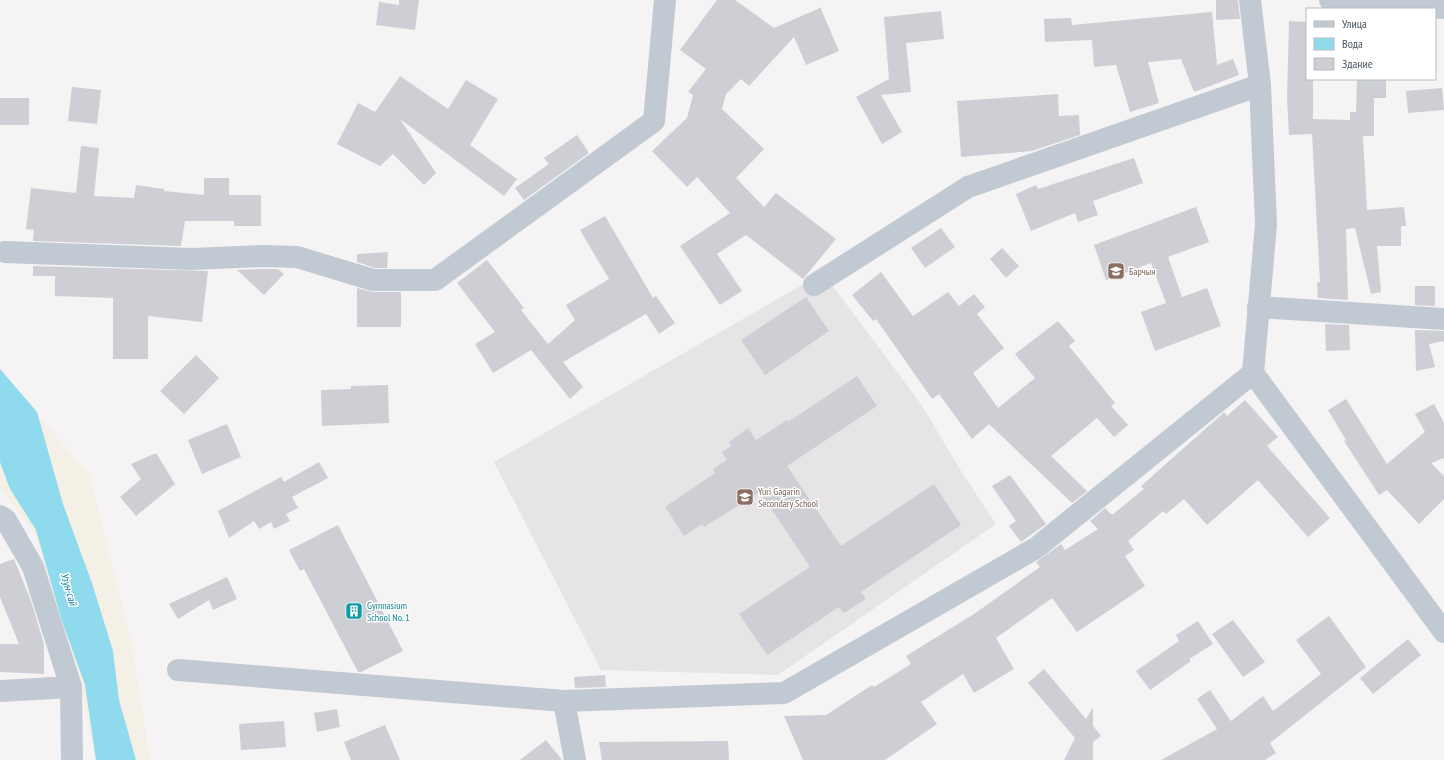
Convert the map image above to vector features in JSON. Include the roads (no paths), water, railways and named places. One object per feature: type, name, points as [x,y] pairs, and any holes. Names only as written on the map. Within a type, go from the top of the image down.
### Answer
[{"type":"street","points":[[5,252],[192,259],[262,256],[297,257],[373,280],[436,280],[654,120],[665,0]]},
{"type":"street","points":[[1250,0],[1260,85],[1266,224],[1253,373],[1444,632]]},
{"type":"street","points":[[1330,0],[1444,8]]},
{"type":"street","points":[[814,285],[968,187],[1260,85]]},
{"type":"street","points":[[1258,307],[1444,319]]},
{"type":"street","points":[[178,670],[564,701],[784,693],[1036,548],[1253,373]]},
{"type":"street","points":[[0,516],[6,520],[33,567],[71,687],[72,760]]},
{"type":"street","points":[[0,691],[71,687]]},
{"type":"street","points":[[564,701],[575,760]]},
{"type":"water","name":"Узун-сай","points":[[0,369],[37,412],[63,504],[92,583],[113,651],[119,700],[136,760],[96,760],[85,685],[61,618],[36,530],[10,489],[0,462]]},
{"type":"place","name":"Барчын","points":[[1116,271]]},
{"type":"place","name":"Yuri Gagarin Secondary School","points":[[745,497]]},
{"type":"place","name":"Gymnasium School No. 1","points":[[354,611]]}]
